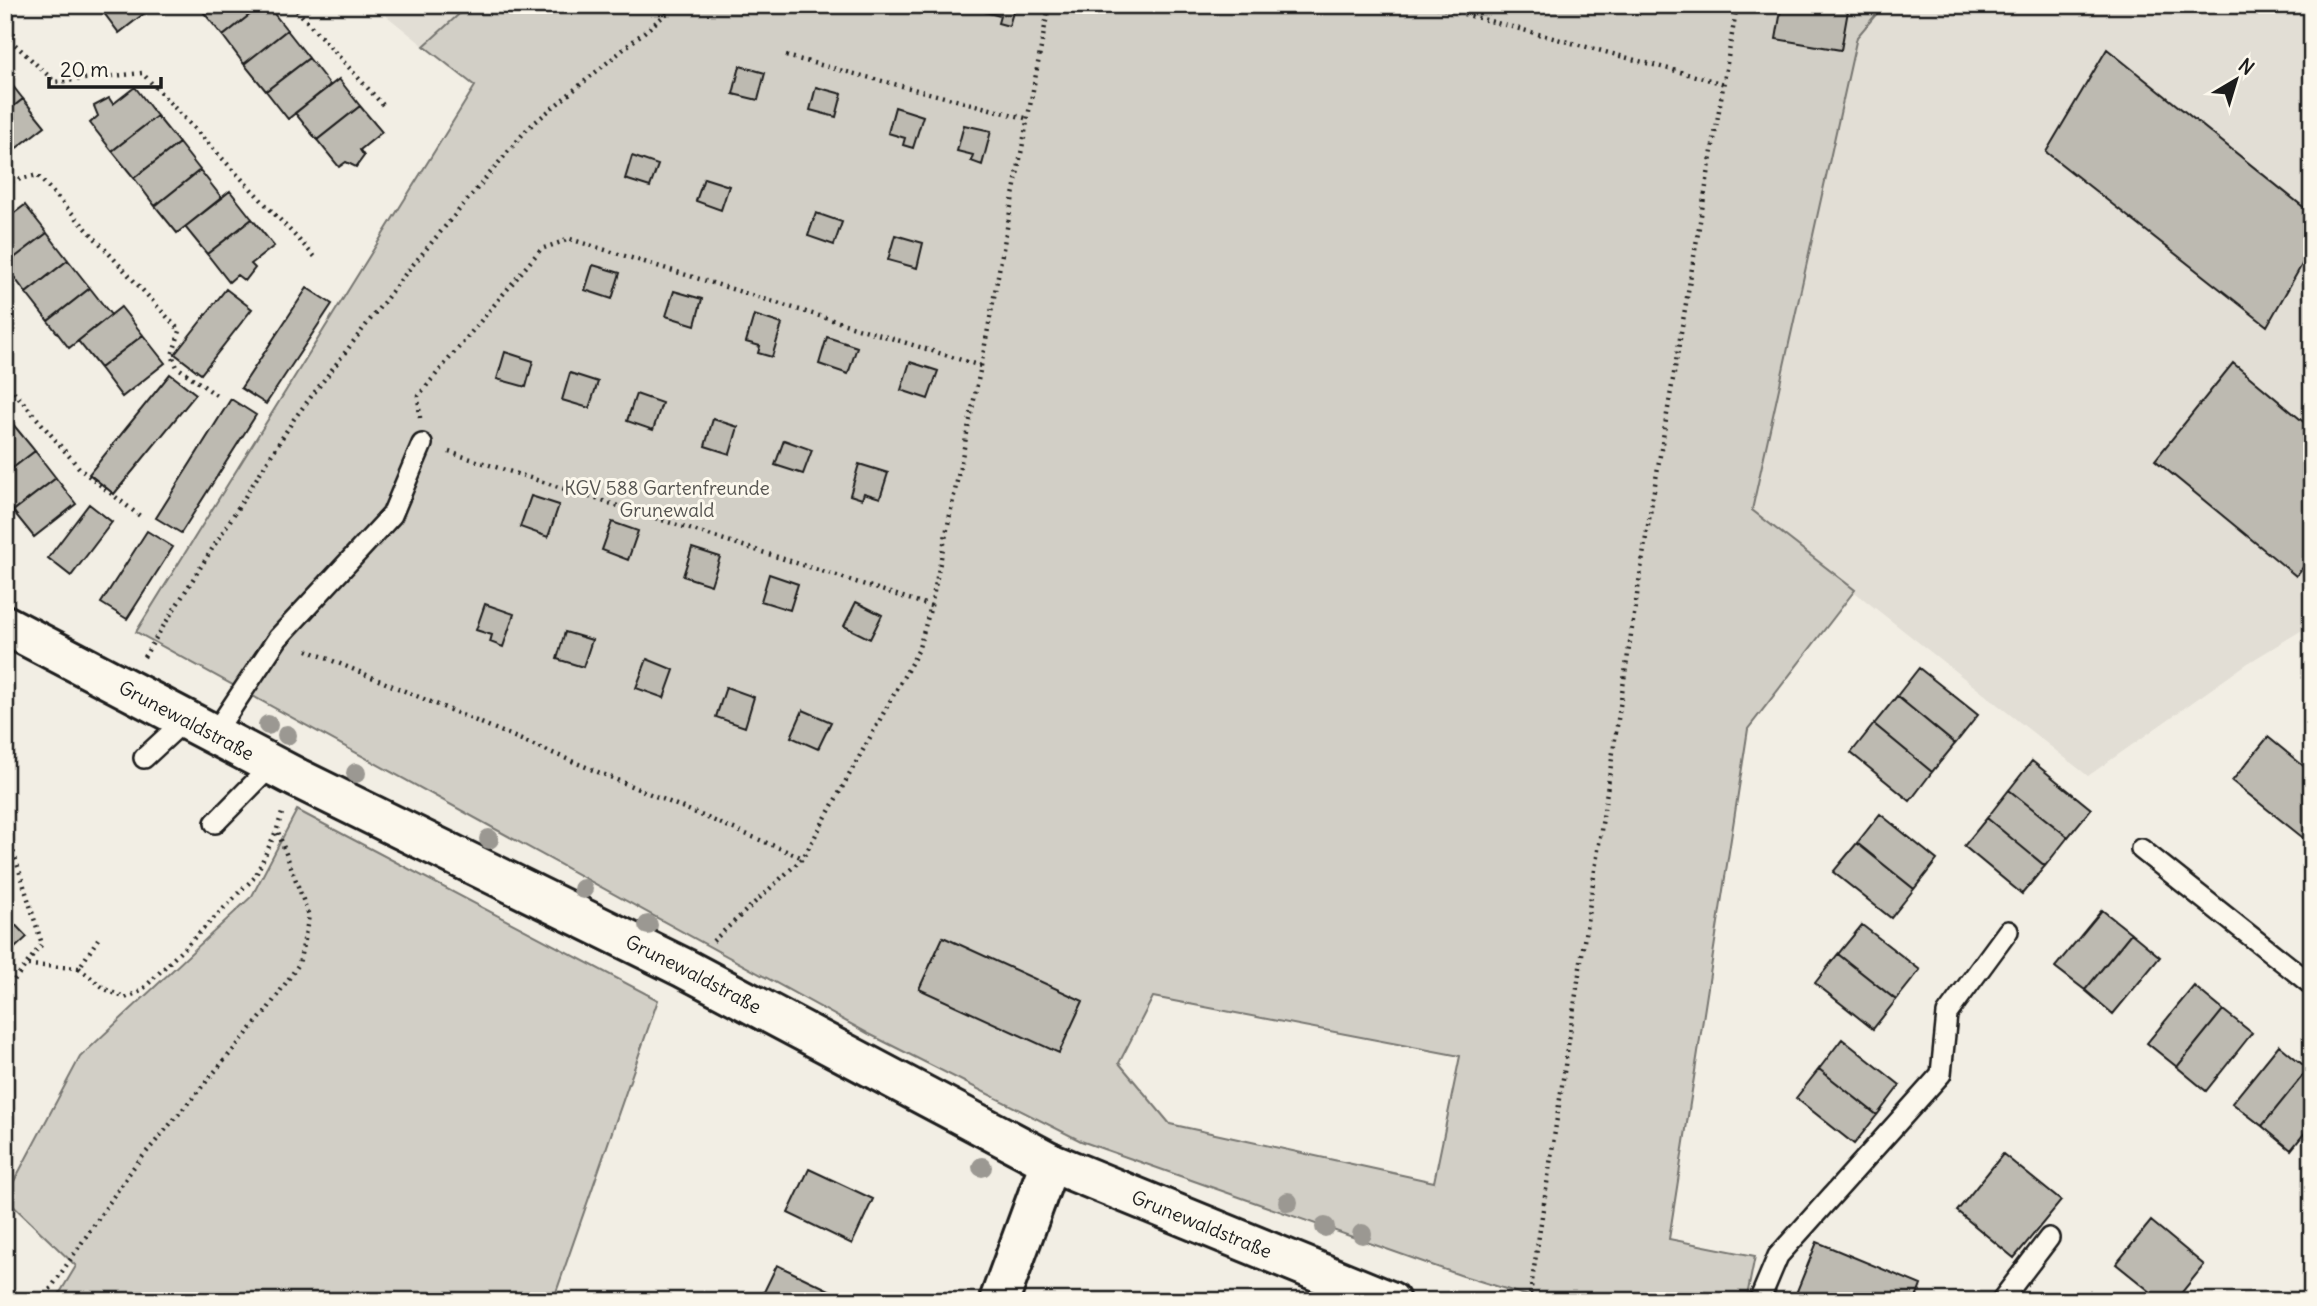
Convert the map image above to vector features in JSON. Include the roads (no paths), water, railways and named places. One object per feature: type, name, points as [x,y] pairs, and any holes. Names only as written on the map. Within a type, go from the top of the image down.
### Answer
[{"type":"street","name":"Grunewaldstraße","points":[[5,625],[272,765],[684,968],[1050,1162],[1390,1301]]},
{"type":"street","points":[[999,1301],[1050,1162]]},
{"type":"lane","points":[[144,758],[200,727],[392,515],[422,444]]},
{"type":"lane","points":[[215,822],[272,765]]},
{"type":"lane","points":[[2141,849],[2312,985]]},
{"type":"lane","points":[[1759,1301],[1778,1256],[1941,1074],[1947,1014],[2008,931]]},
{"type":"lane","points":[[2001,1301],[2049,1238]]},
{"type":"park label","name":"KGV 588 Gartenfreunde Grunewald","points":[[667,499]]}]
